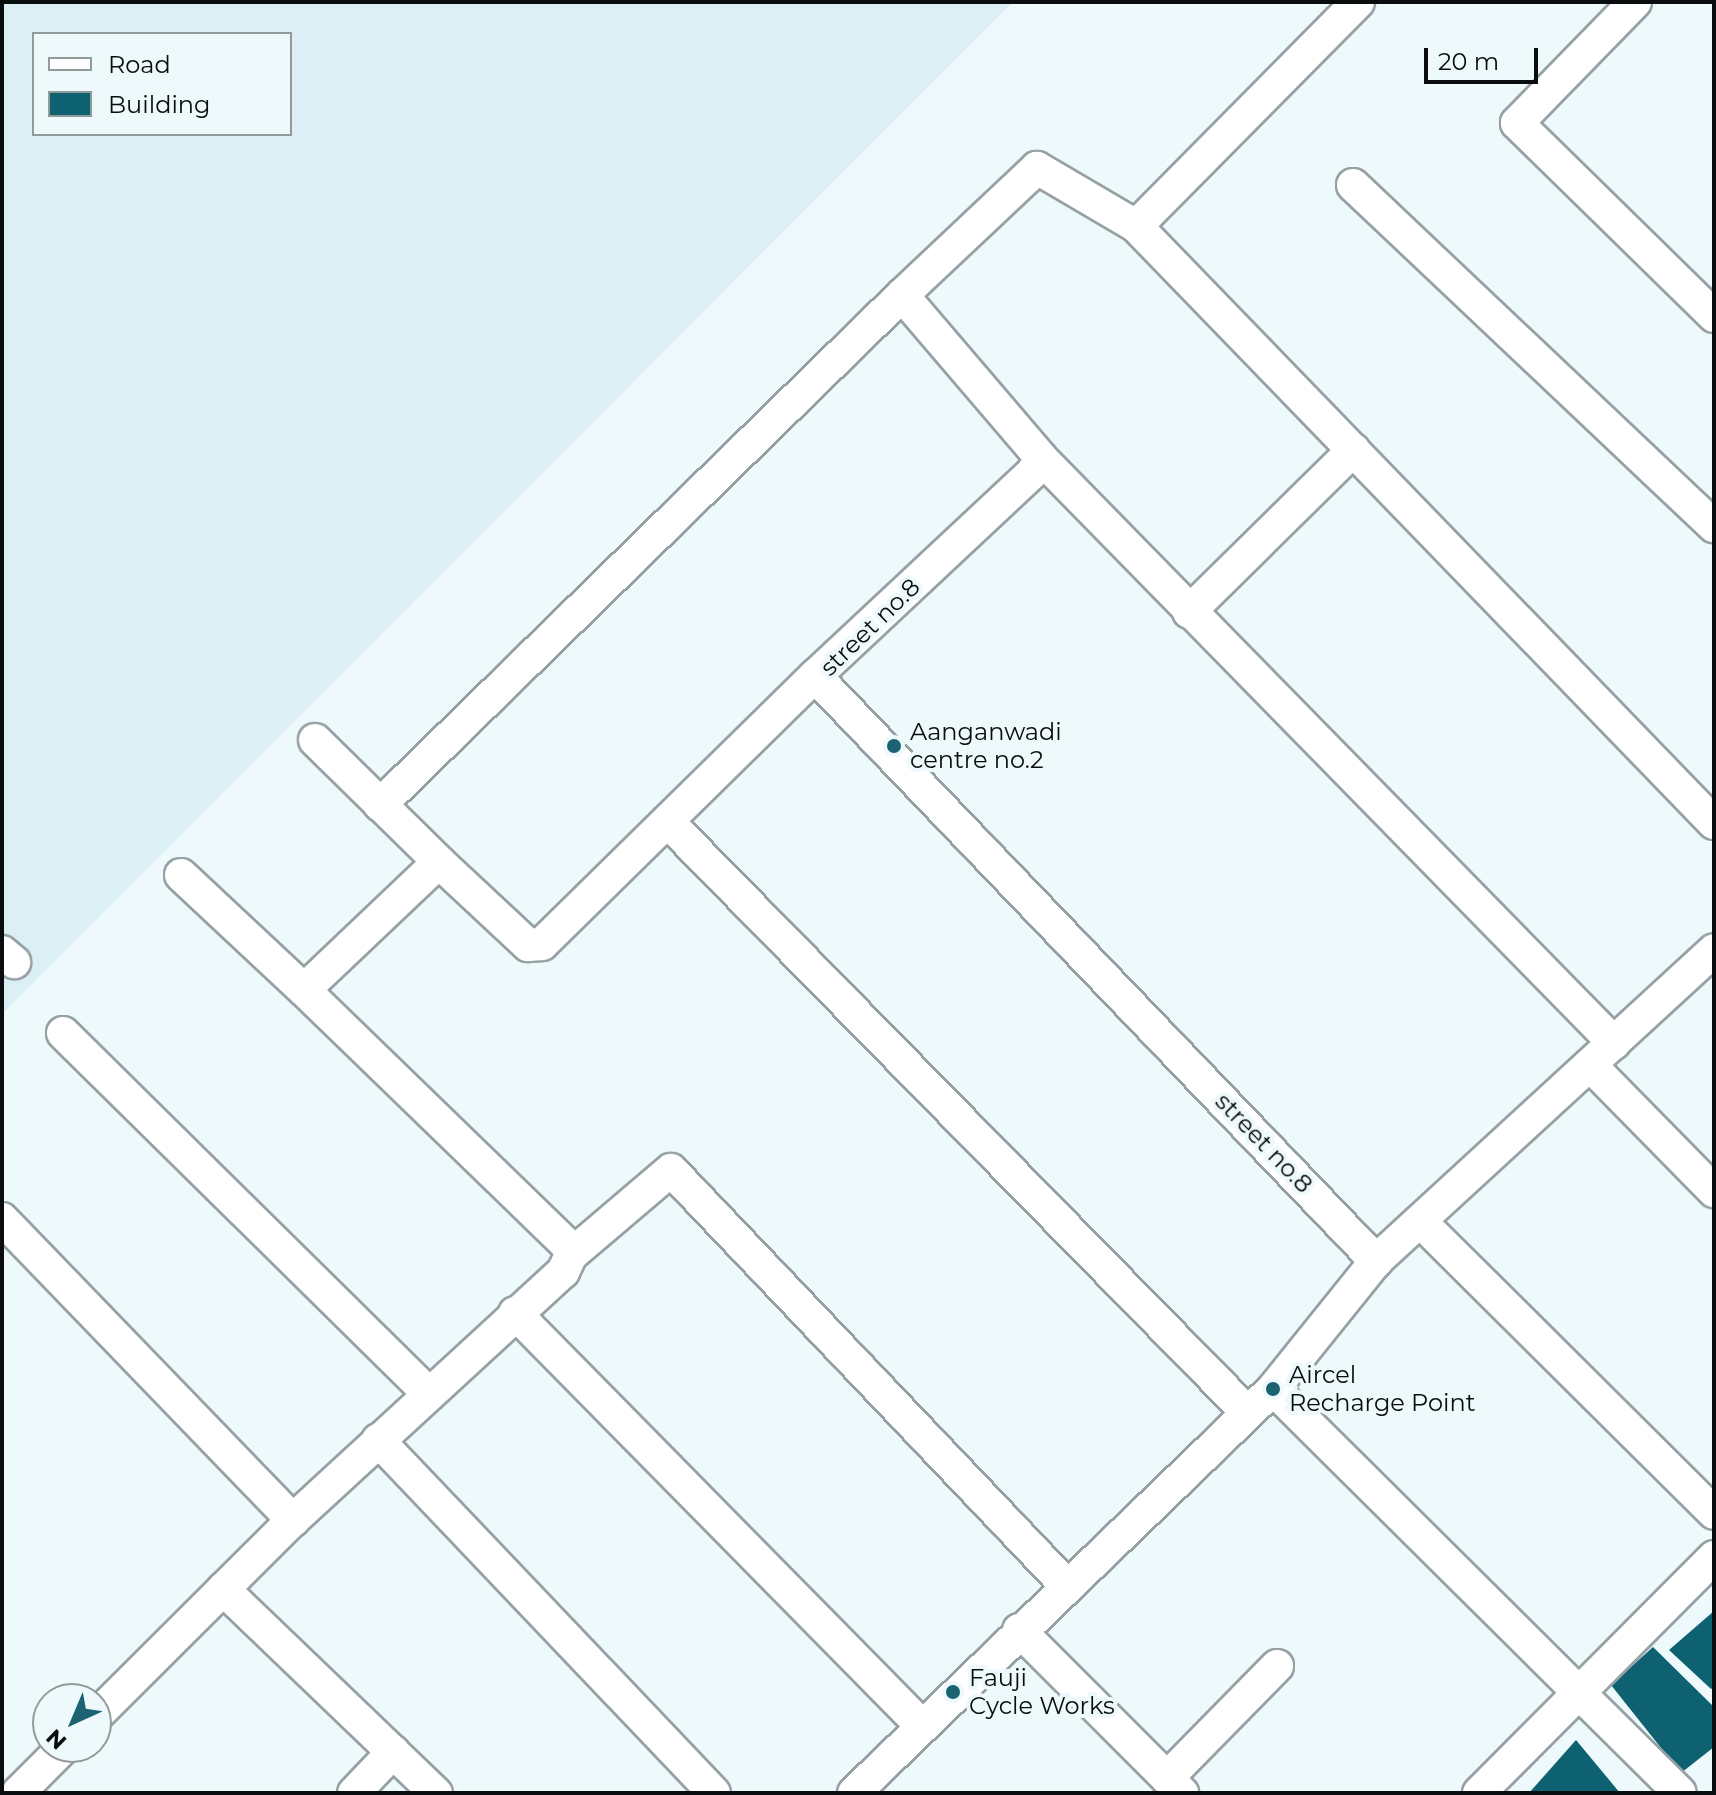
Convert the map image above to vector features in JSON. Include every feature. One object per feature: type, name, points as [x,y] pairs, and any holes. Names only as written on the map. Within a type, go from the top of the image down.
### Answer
[{"type":"street","points":[[1136,226],[1358,2]]},
{"type":"street","points":[[1635,2],[1517,123],[1714,316]]},
{"type":"street","points":[[380,805],[902,295],[1037,168],[1136,226],[1714,823]]},
{"type":"street","points":[[1353,185],[1714,526]]},
{"type":"street","points":[[902,295],[1041,458],[1614,1043]]},
{"type":"street","points":[[1189,612],[1353,450]]},
{"type":"street","name":"street no.8","points":[[1041,458],[815,676],[1376,1261]]},
{"type":"street","points":[[315,740],[528,945],[542,944],[815,676]]},
{"type":"street","points":[[668,822],[1248,1413]]},
{"type":"street","points":[[304,990],[439,862]]},
{"type":"street","points":[[181,875],[567,1245],[571,1255]]},
{"type":"street","points":[[872,1787],[921,1725],[1273,1389],[1376,1261],[1714,950]]},
{"type":"street","points":[[63,1033],[428,1393]]},
{"type":"street","points":[[1590,1065],[1714,1191]]},
{"type":"street","points":[[112,1700],[293,1520],[563,1272],[571,1255],[660,1176],[671,1170],[683,1178],[1066,1585]]},
{"type":"street","points":[[2,1219],[293,1520]]},
{"type":"street","points":[[1421,1222],[1714,1513]]},
{"type":"street","points":[[515,1313],[921,1725]]},
{"type":"street","points":[[1273,1389],[1680,1793]]},
{"type":"street","points":[[378,1440],[714,1793]]},
{"type":"street","points":[[1479,1793],[1581,1694],[1714,1557]]},
{"type":"street","points":[[223,1589],[436,1793]]},
{"type":"street","points":[[1019,1630],[1174,1786],[1277,1666]]},
{"type":"street","points":[[354,1793],[393,1752]]},
{"type":"street","points":[[18,1793],[48,1763]]},
{"type":"shaded area","points":[[2,2],[1013,2],[2,1014]]},
{"type":"building","points":[[1714,1611],[1714,1687],[1711,1689],[1669,1650]]},
{"type":"building","points":[[1653,1647],[1714,1707],[1714,1747],[1681,1773],[1611,1685]]},
{"type":"building","points":[[1576,1740],[1620,1793],[1529,1793]]},
{"type":"place","name":"Aanganwadi centre no.2","points":[[894,746]]},
{"type":"place","name":"Aircel Recharge Point","points":[[1273,1389]]},
{"type":"place","name":"Fauji Cycle Works","points":[[953,1692]]}]
